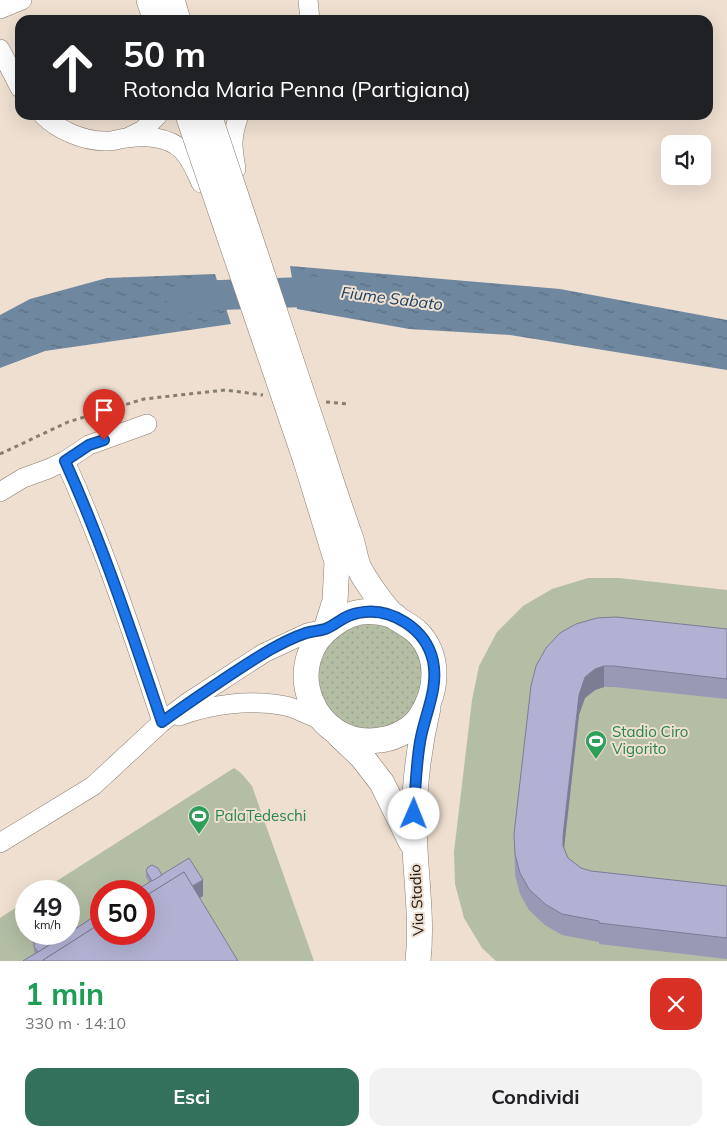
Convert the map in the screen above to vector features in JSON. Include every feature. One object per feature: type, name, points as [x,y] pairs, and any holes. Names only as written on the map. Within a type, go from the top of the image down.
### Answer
[{"type":"main road","points":[[149,0],[154,15]]},
{"type":"main road","points":[[172,0],[176,15]]},
{"type":"main road","points":[[190,120],[244,248]]},
{"type":"main road","points":[[210,120],[244,248],[314,459],[359,567],[370,585],[395,616]]},
{"type":"main road","points":[[314,459],[337,562],[335,601],[326,629]]},
{"type":"main road","points":[[358,612],[377,612],[395,616],[419,634],[427,646],[433,660],[434,690],[420,718],[406,731],[389,739],[371,742],[353,739],[329,726],[311,703],[306,684],[306,664],[314,645],[326,629],[341,618],[358,612]]},
{"type":"main road","name":"Via Stadio","points":[[419,958],[419,910],[415,849],[415,783],[420,742],[429,702]]},
{"type":"main road","name":"Via Stadio","points":[[329,726],[362,757],[382,783],[415,849]]},
{"type":"street","points":[[0,9],[22,0]]},
{"type":"street","points":[[149,0],[151,15]]},
{"type":"street","points":[[181,0],[186,15]]},
{"type":"street","points":[[308,0],[310,15]]},
{"type":"street","points":[[0,49],[15,78]]},
{"type":"street","points":[[48,120],[52,124],[77,136],[105,142],[139,135],[161,138],[182,149],[193,165],[209,202],[244,248]]},
{"type":"street","points":[[139,135],[153,120]]},
{"type":"street","points":[[237,120],[232,143],[244,248]]},
{"type":"street","points":[[0,492],[23,478],[65,461],[89,445],[147,424]]},
{"type":"street","points":[[65,461],[79,492],[131,630],[162,722]]},
{"type":"street","points":[[0,842],[92,786],[162,722],[187,703],[264,654],[307,633],[326,629]]},
{"type":"street","points":[[162,722],[189,712],[219,705],[254,704],[286,706],[329,726]]},
{"type":"path","points":[[0,454],[68,422],[144,399],[225,390],[272,396]]},
{"type":"path","points":[[320,401],[348,404]]},
{"type":"green space","name":"Stadio Ciro Vigorito","points":[[588,578],[619,578],[727,590],[727,961],[496,961],[482,948],[464,918],[455,884],[454,852],[472,700],[479,666],[497,632],[523,606],[552,589]]},
{"type":"green space","points":[[370,623],[390,627],[407,639],[419,656],[423,676],[419,696],[407,713],[390,725],[370,729],[350,725],[333,713],[321,696],[317,676],[321,656],[333,639],[350,627]]},
{"type":"green space","name":"PalaTedeschi","points":[[234,768],[252,786],[314,961],[0,961],[0,918],[15,908],[15,945],[80,945],[80,880],[58,880]]},
{"type":"water","points":[[290,266],[560,289],[727,320],[727,370],[510,335],[409,329],[297,309]]},
{"type":"water","points":[[215,274],[231,324],[45,351],[0,368],[0,315],[30,299],[107,278]]},
{"type":"building","points":[[616,617],[727,629],[727,679],[614,666],[604,666],[595,669],[585,677],[579,695],[563,846],[568,858],[581,868],[591,871],[727,886],[727,938],[599,923],[599,921],[562,914],[545,904],[529,889],[520,873],[515,854],[514,834],[531,686],[536,666],[546,648],[560,633],[576,624],[597,618]]},
{"type":"building","points":[[189,858],[203,880],[192,886],[184,872],[155,890],[155,880],[153,880]]},
{"type":"building","points":[[152,865],[158,868],[162,875],[151,880],[146,871]]},
{"type":"building","points":[[184,872],[238,961],[43,960],[67,945],[80,945],[80,936],[90,930],[90,945],[155,945],[155,890]]},
{"type":"building","points":[[90,919],[90,930],[80,936],[80,926]]},
{"type":"building","points":[[34,945],[49,945],[38,952]]},
{"type":"building","points":[[49,945],[67,945],[43,961],[23,961]]},
{"type":"waterway","name":"Fiume Sabato","points":[[182,299],[193,296],[335,291]]},
{"type":"place","name":"Stadio Ciro Vigorito","points":[[596,760]]},
{"type":"place","name":"PalaTedeschi","points":[[199,835]]},
{"type":"route","points":[[104,440],[89,445],[65,461],[79,492],[134,639],[162,722],[187,703],[264,654],[307,633],[326,629],[341,618],[358,612],[377,612],[395,616],[419,634],[433,660],[435,675],[434,690],[429,702],[420,742],[415,783],[414,814]]}]
